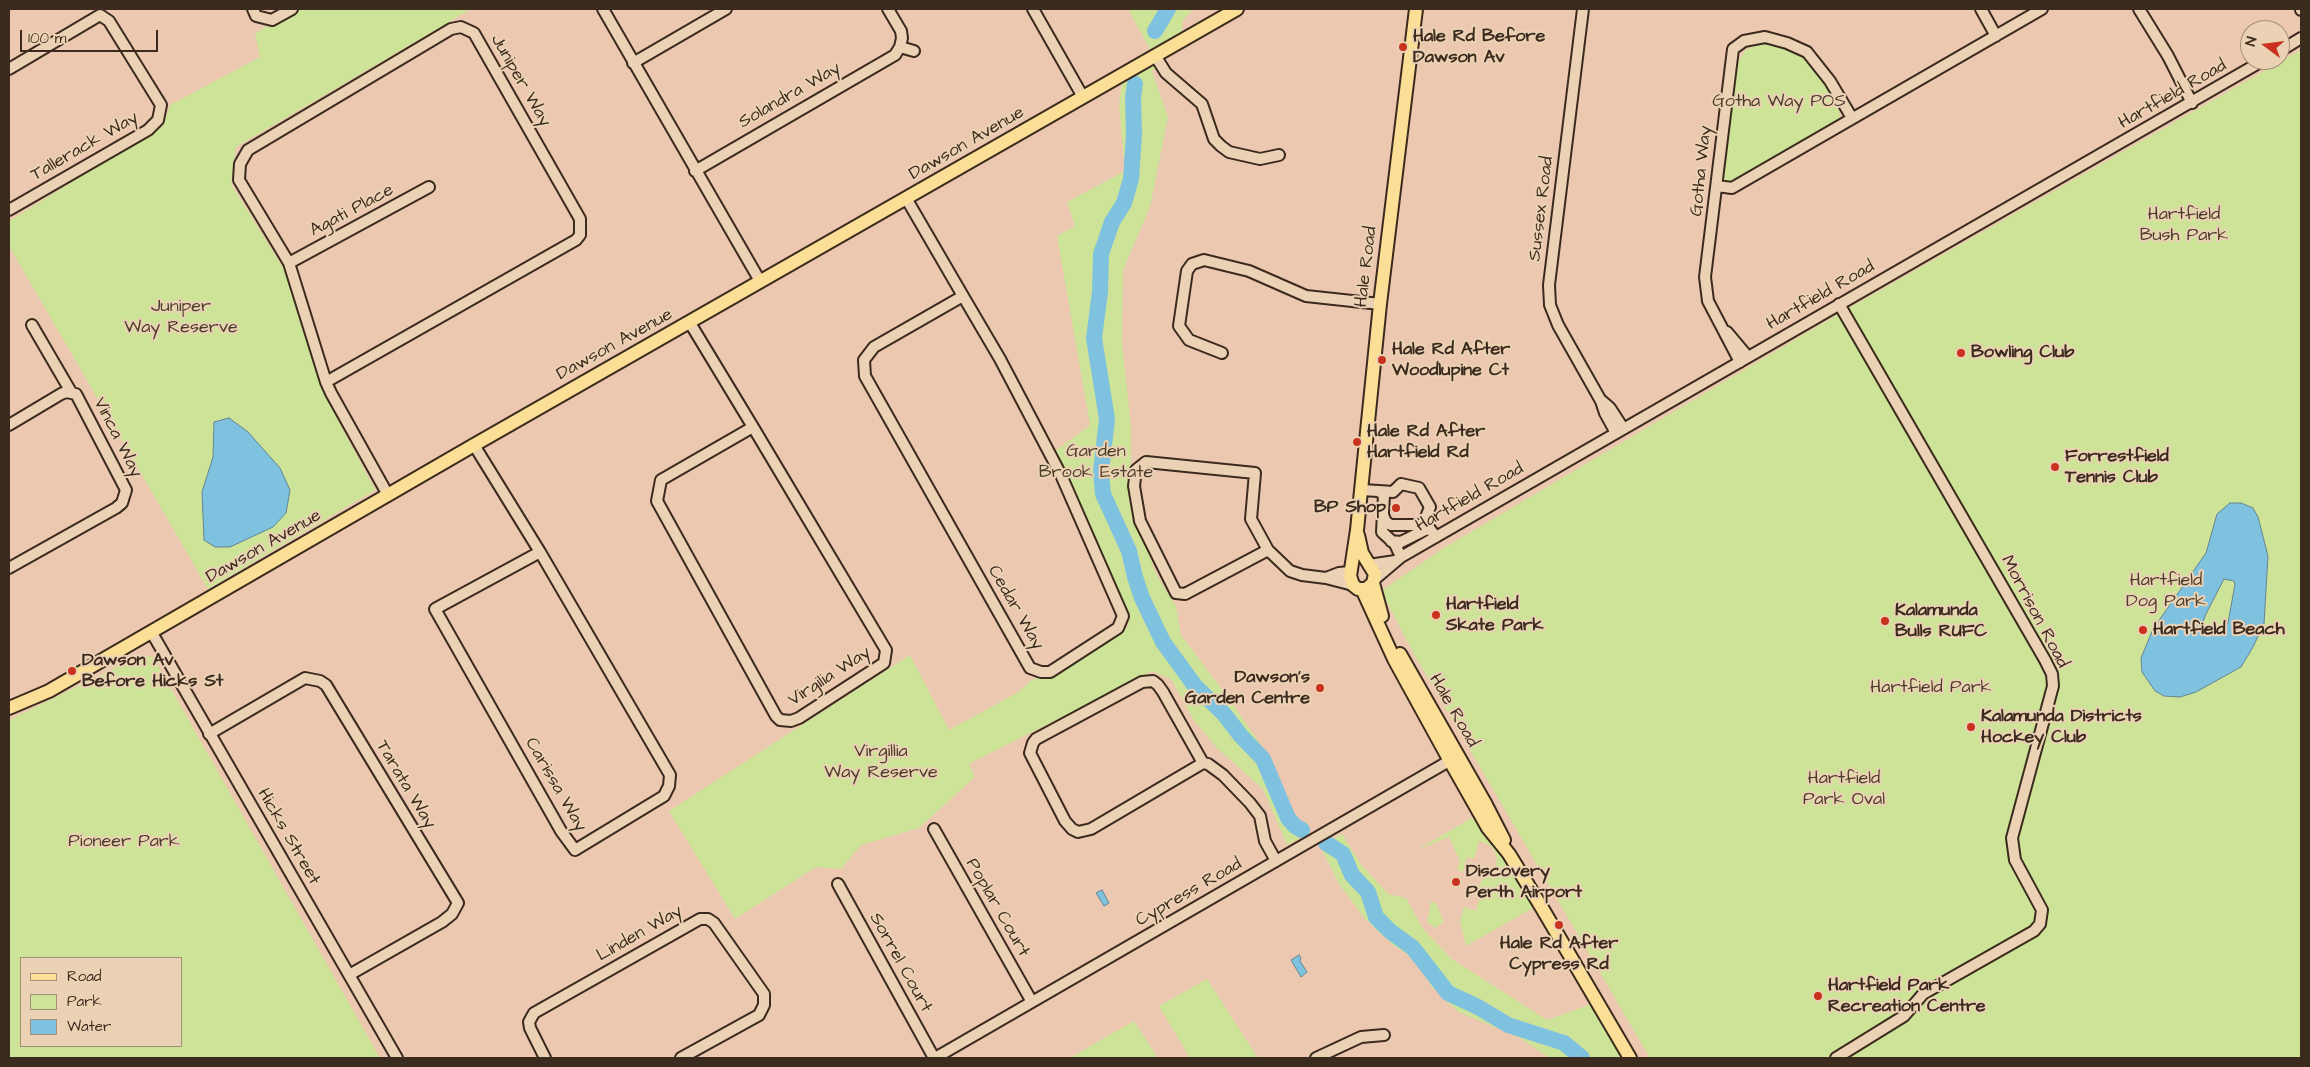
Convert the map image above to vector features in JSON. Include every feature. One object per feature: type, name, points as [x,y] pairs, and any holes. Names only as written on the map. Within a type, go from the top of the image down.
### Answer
[{"type":"main road","name":"Dawson Avenue","points":[[9,708],[49,691],[152,633],[474,445],[1237,9]]},
{"type":"main road","name":"Hale Road","points":[[1416,9],[1380,304],[1357,530],[1352,553],[1354,578],[1394,659],[1454,758]]},
{"type":"main road","name":"Hale Road","points":[[1357,530],[1362,554],[1374,570],[1374,581],[1383,619],[1488,828],[1509,854],[1630,1058]]},
{"type":"main road","points":[[1368,564],[1359,564],[1354,578],[1370,587],[1374,581]]},
{"type":"street","points":[[253,9],[256,16],[272,20],[292,9]]},
{"type":"street","points":[[603,9],[760,281]]},
{"type":"street","points":[[633,63],[726,9]]},
{"type":"street","points":[[888,9],[901,30],[900,48],[914,51]]},
{"type":"street","points":[[1033,9],[1084,97]]},
{"type":"street","name":"Sussex Road","points":[[1583,9],[1549,285],[1550,305],[1558,325],[1602,401],[1605,413],[1620,430]]},
{"type":"street","points":[[1981,9],[1996,36]]},
{"type":"street","points":[[1717,186],[1732,188],[2042,9]]},
{"type":"street","points":[[2139,9],[2195,101]]},
{"type":"street","name":"Tallerack Way","points":[[9,69],[100,15],[109,21],[161,105],[158,120],[148,130],[9,210]]},
{"type":"street","name":"Juniper Way","points":[[326,382],[576,240],[580,235],[580,219],[474,33],[461,27],[451,29],[248,150],[240,164],[239,180],[289,263],[326,382],[388,495]]},
{"type":"street","name":"Gotha Way","points":[[1744,359],[1729,344],[1726,332],[1708,301],[1705,277],[1727,90],[1734,49],[1744,41],[1765,37],[1787,43],[1807,52],[1830,81],[1852,118]]},
{"type":"street","points":[[2290,45],[2301,38]]},
{"type":"street","name":"Solandra Way","points":[[695,171],[895,55],[900,48]]},
{"type":"street","points":[[1156,57],[1166,74],[1202,104],[1217,143],[1229,152],[1260,159],[1279,155]]},
{"type":"street","name":"Hartfield Road","points":[[1374,581],[1428,531],[1620,430],[2247,70]]},
{"type":"street","name":"Agati Place","points":[[289,263],[429,187]]},
{"type":"street","name":"Cedar Way","points":[[906,198],[1000,359],[1061,476],[1123,616],[1118,628],[1050,672],[1041,672],[1030,668],[865,376],[864,360],[874,347],[963,296]]},
{"type":"street","points":[[1222,353],[1189,340],[1179,326],[1187,271],[1192,264],[1204,260],[1249,271],[1306,296],[1380,304]]},
{"type":"street","name":"Morrison Road","points":[[1836,1058],[1904,1016],[1923,994],[2034,931],[2040,924],[2042,910],[2015,860],[2012,838],[2053,690],[2052,674],[2045,660],[1840,304]]},
{"type":"street","name":"Virgilia Way","points":[[690,323],[753,427],[886,650],[884,663],[791,721],[780,720],[776,716],[657,501],[661,480],[753,427]]},
{"type":"street","points":[[32,325],[71,392]]},
{"type":"street","name":"Vinca Way","points":[[9,425],[61,394],[71,392],[76,394],[125,484],[124,497],[116,508],[9,568]]},
{"type":"street","name":"Carissa Way","points":[[474,445],[540,552],[670,775],[669,786],[664,796],[575,850],[562,831],[435,609],[540,552]]},
{"type":"street","points":[[1268,550],[1185,594],[1176,593],[1140,521],[1134,486],[1136,470],[1146,462],[1255,473],[1251,520],[1268,550],[1290,571],[1302,576],[1354,578]]},
{"type":"street","points":[[1361,490],[1393,492],[1401,484],[1419,488],[1430,508],[1428,531]]},
{"type":"street","points":[[1379,491],[1383,493],[1385,498],[1382,532],[1398,549],[1398,559]]},
{"type":"street","points":[[1383,515],[1384,520],[1391,525],[1418,527],[1428,531]]},
{"type":"street","points":[[1391,541],[1401,542],[1428,531]]},
{"type":"street","name":"Hartfield Road","points":[[1368,564],[1398,559]]},
{"type":"street","name":"Hicks Street","points":[[152,633],[397,1058]]},
{"type":"street","name":"Tarata Way","points":[[209,734],[305,678],[320,681],[326,685],[458,903],[452,914],[442,922],[349,974]]},
{"type":"street","points":[[1203,763],[1091,829],[1078,832],[1072,829],[1065,821],[1030,753],[1033,742],[1036,739],[1148,680],[1158,685],[1203,763],[1208,764],[1223,776],[1260,816],[1265,841],[1276,861]]},
{"type":"street","name":"Cypress Road","points":[[935,1058],[1454,758]]},
{"type":"street","name":"Poplar Court","points":[[934,829],[1032,1002]]},
{"type":"street","name":"Sorrel Court","points":[[838,884],[935,1058]]},
{"type":"street","name":"Linden Way","points":[[545,1058],[530,1028],[529,1022],[534,1013],[700,918],[708,919],[714,923],[764,994],[764,1005],[759,1016],[681,1058]]},
{"type":"street","points":[[1316,1058],[1361,1037],[1384,1035]]},
{"type":"green space","name":"Juniper Way Reserve","points":[[298,9],[471,9],[236,147],[231,184],[285,271],[323,392],[375,490],[208,589],[9,246],[9,221],[163,126],[170,105],[260,57],[255,33]]},
{"type":"green space","points":[[1128,9],[1193,9],[1183,20],[1181,36],[1152,71],[1168,117],[1150,207],[1123,270],[1122,342],[1131,427],[1131,507],[1156,574],[1176,606],[1181,635],[1270,758],[1285,793],[1299,839],[1287,845],[1263,789],[1217,748],[1193,719],[1172,680],[1152,671],[969,764],[975,777],[919,828],[861,845],[841,869],[816,867],[735,919],[669,811],[910,655],[949,730],[1017,693],[1033,679],[1050,675],[1124,631],[1129,625],[1054,452],[1090,425],[1057,236],[1075,226],[1067,202],[1125,171],[1119,105],[1123,73],[1152,53]]},
{"type":"green space","name":"Gotha Way POS","points":[[1763,44],[1788,48],[1806,58],[1817,70],[1839,110],[1839,123],[1732,185],[1724,183],[1723,176],[1736,65],[1745,51],[1751,47]]},
{"type":"green space","name":"Hartfield Park","points":[[2301,50],[2301,1058],[1650,1058],[1415,656],[1381,591],[1444,548],[1823,323],[2266,70],[2290,70],[2290,56]]},
{"type":"green space","name":"Pioneer Park","points":[[141,655],[153,657],[380,1058],[9,1058],[9,720]]},
{"type":"green space","points":[[1480,813],[1540,904],[1466,946],[1460,921],[1464,907],[1476,911],[1481,894],[1476,892],[1482,880],[1494,869],[1497,859],[1495,852],[1490,845],[1479,841],[1474,859],[1467,857],[1463,872],[1457,870],[1460,861],[1449,837],[1417,850]]},
{"type":"green space","points":[[1342,834],[1361,864],[1388,894],[1406,898],[1423,929],[1452,959],[1547,1020],[1597,1002],[1630,1058],[1550,1058],[1518,1037],[1458,1012],[1432,987],[1417,961],[1393,945],[1365,919],[1339,884],[1320,846]]},
{"type":"green space","points":[[1431,902],[1436,903],[1444,922],[1435,928],[1427,922]]},
{"type":"green space","points":[[1207,979],[1258,1058],[1190,1058],[1159,1006]]},
{"type":"green space","points":[[1134,1021],[1158,1058],[1070,1058],[1106,1037]]},
{"type":"water","points":[[229,418],[248,432],[280,468],[290,490],[286,513],[273,527],[230,547],[215,547],[204,540],[202,492],[213,457],[214,422]]},
{"type":"water","points":[[2230,503],[2241,503],[2253,508],[2258,517],[2268,556],[2264,624],[2241,667],[2196,692],[2180,697],[2164,696],[2155,691],[2142,672],[2141,658],[2153,629],[2206,553],[2217,514]],"holes":[[[2224,579],[2234,581],[2228,623],[2217,630],[2206,628],[2203,622]]]},
{"type":"water","points":[[1102,890],[1109,903],[1104,906],[1096,893]]},
{"type":"water","points":[[1299,955],[1300,961],[1307,972],[1301,977],[1291,960]]},
{"type":"waterway","points":[[1155,31],[1168,9]]},
{"type":"waterway","points":[[1135,84],[1131,179],[1124,203],[1112,222],[1101,254],[1100,292],[1094,338],[1107,419],[1101,472],[1103,494],[1129,551],[1142,598],[1163,642],[1195,686],[1224,714],[1241,736],[1263,759],[1288,818],[1295,826],[1302,830]]},
{"type":"waterway","points":[[1326,843],[1343,854],[1352,875],[1368,892],[1376,917],[1390,931],[1413,948],[1448,993],[1478,1007],[1508,1025],[1564,1043],[1582,1058]]},
{"type":"place","name":"Hale Rd Before Dawson Av","points":[[1403,47]]},
{"type":"place","name":"Bowling Club","points":[[1961,353]]},
{"type":"place","name":"Hale Rd After Woodlupine Ct","points":[[1382,360]]},
{"type":"place","name":"Hale Rd After Hartfield Rd","points":[[1357,442]]},
{"type":"place","name":"Forrestfield Tennis Club","points":[[2055,467]]},
{"type":"place","name":"BP Shop","points":[[1396,508]]},
{"type":"place","name":"Hartfield Skate Park","points":[[1436,615]]},
{"type":"place","name":"Kalamunda Bulls RUFC","points":[[1885,621]]},
{"type":"place","name":"Hartfield Beach","points":[[2143,630]]},
{"type":"place","name":"Dawson Av Before Hicks St","points":[[72,671]]},
{"type":"place","name":"Dawson's Garden Centre","points":[[1320,688]]},
{"type":"place","name":"Kalamunda Districts Hockey Club","points":[[1971,727]]},
{"type":"place","name":"Discovery Perth Airport","points":[[1456,882]]},
{"type":"place","name":"Hale Rd After Cypress Rd","points":[[1559,925]]},
{"type":"place","name":"Hartfield Park Recreation Centre","points":[[1818,996]]},
{"type":"park label","name":"Hartfield Bush Park","points":[[2184,225]]},
{"type":"park label","name":"Garden Brook Estate","points":[[1096,462]]},
{"type":"park label","name":"Hartfield Dog Park","points":[[2166,591]]},
{"type":"park label","name":"Virgillia Way Reserve","points":[[881,762]]},
{"type":"park label","name":"Hartfield Park Oval","points":[[1844,790]]}]
